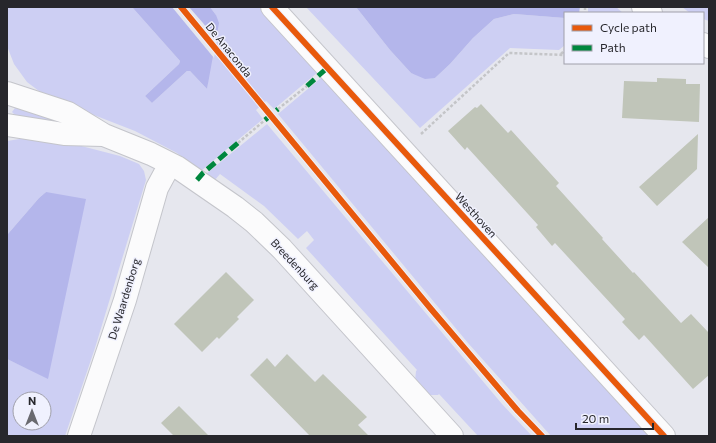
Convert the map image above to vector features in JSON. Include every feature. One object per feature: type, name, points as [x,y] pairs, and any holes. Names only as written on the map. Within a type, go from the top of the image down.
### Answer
[{"type":"street","name":"Westhoven","points":[[272,7],[664,436]]},
{"type":"street","name":"Breedenburg","points":[[7,93],[68,113],[104,135],[131,145],[184,171],[225,200],[263,230],[452,436]]},
{"type":"street","name":"Breedenburg","points":[[7,125],[64,134],[104,135]]},
{"type":"street","name":"De Waardenborg","points":[[79,436],[125,300],[157,188],[170,164]]},
{"type":"path","points":[[560,55],[564,51]]},
{"type":"path","points":[[417,138],[510,53],[564,55]]},
{"type":"path","points":[[278,109],[307,86]]},
{"type":"path","points":[[238,143],[266,120]]},
{"type":"shaded area","points":[[7,7],[132,7],[180,61],[179,64],[145,96],[152,103],[187,71],[190,71],[207,89],[216,15],[210,7],[259,7],[269,20],[318,72],[274,109],[266,101],[256,110],[263,119],[201,171],[177,153],[135,131],[51,100],[27,82],[14,64],[7,46]]},
{"type":"shaded area","points":[[132,7],[210,7],[216,15],[219,23],[207,89],[190,71],[187,71],[152,103],[145,96],[179,64],[180,61]]},
{"type":"shaded area","points":[[306,7],[356,7],[390,50],[411,73],[435,78],[450,64],[473,38],[494,19],[514,14],[564,18],[564,46],[559,50],[510,48],[420,128]]},
{"type":"shaded area","points":[[356,7],[580,7],[579,12],[564,12],[564,18],[514,14],[494,19],[473,38],[450,64],[435,78],[425,79],[411,73],[390,50]]},
{"type":"shaded area","points":[[588,7],[616,7],[622,12],[588,12]]},
{"type":"shaded area","points":[[682,7],[709,7],[709,21],[704,19],[704,12],[689,12]]},
{"type":"shaded area","points":[[322,77],[650,436],[551,436],[468,343],[278,114]]},
{"type":"shaded area","points":[[15,108],[65,119],[68,125],[15,115],[12,112]]},
{"type":"shaded area","points":[[267,124],[502,404],[532,436],[478,436],[439,394],[427,395],[415,381],[417,370],[306,248],[314,240],[307,231],[298,239],[264,206],[220,174],[214,181],[206,174]]},
{"type":"shaded area","points":[[26,138],[62,141],[120,156],[139,164],[144,171],[146,180],[95,348],[65,436],[7,436],[7,359],[48,378],[46,192],[7,235],[7,141]]},
{"type":"shaded area","points":[[46,192],[86,199],[48,379],[7,359],[7,235]]},
{"type":"pier","points":[[172,7],[189,7],[203,23],[217,41],[214,58]]},
{"type":"building","points":[[657,78],[686,79],[686,84],[700,84],[699,122],[622,118],[624,81],[657,82]]},
{"type":"building","points":[[481,104],[508,133],[511,130],[559,183],[556,186],[603,238],[602,239],[681,323],[691,314],[709,333],[709,375],[693,389],[644,335],[639,340],[622,322],[625,319],[555,243],[552,246],[536,227],[538,225],[467,147],[465,150],[448,131],[475,107],[477,108]]},
{"type":"building","points":[[698,134],[697,169],[657,206],[639,187]]},
{"type":"building","points":[[709,217],[709,268],[682,242]]},
{"type":"building","points":[[226,272],[254,300],[237,317],[239,319],[219,339],[217,337],[202,352],[174,324]]},
{"type":"building","points":[[287,354],[315,382],[323,374],[367,417],[358,425],[369,436],[310,436],[250,375],[267,358],[275,367]]},
{"type":"building","points":[[179,406],[209,436],[174,436],[161,423]]},
{"type":"marked path","points":[[307,86],[327,68]]},
{"type":"marked path","points":[[265,120],[278,109]]},
{"type":"marked path","points":[[197,180],[238,143]]},
{"type":"cycle path","name":"De Anaconda","points":[[181,7],[431,309],[518,411],[542,436]]},
{"type":"cycle path","points":[[272,7],[664,436]]}]
